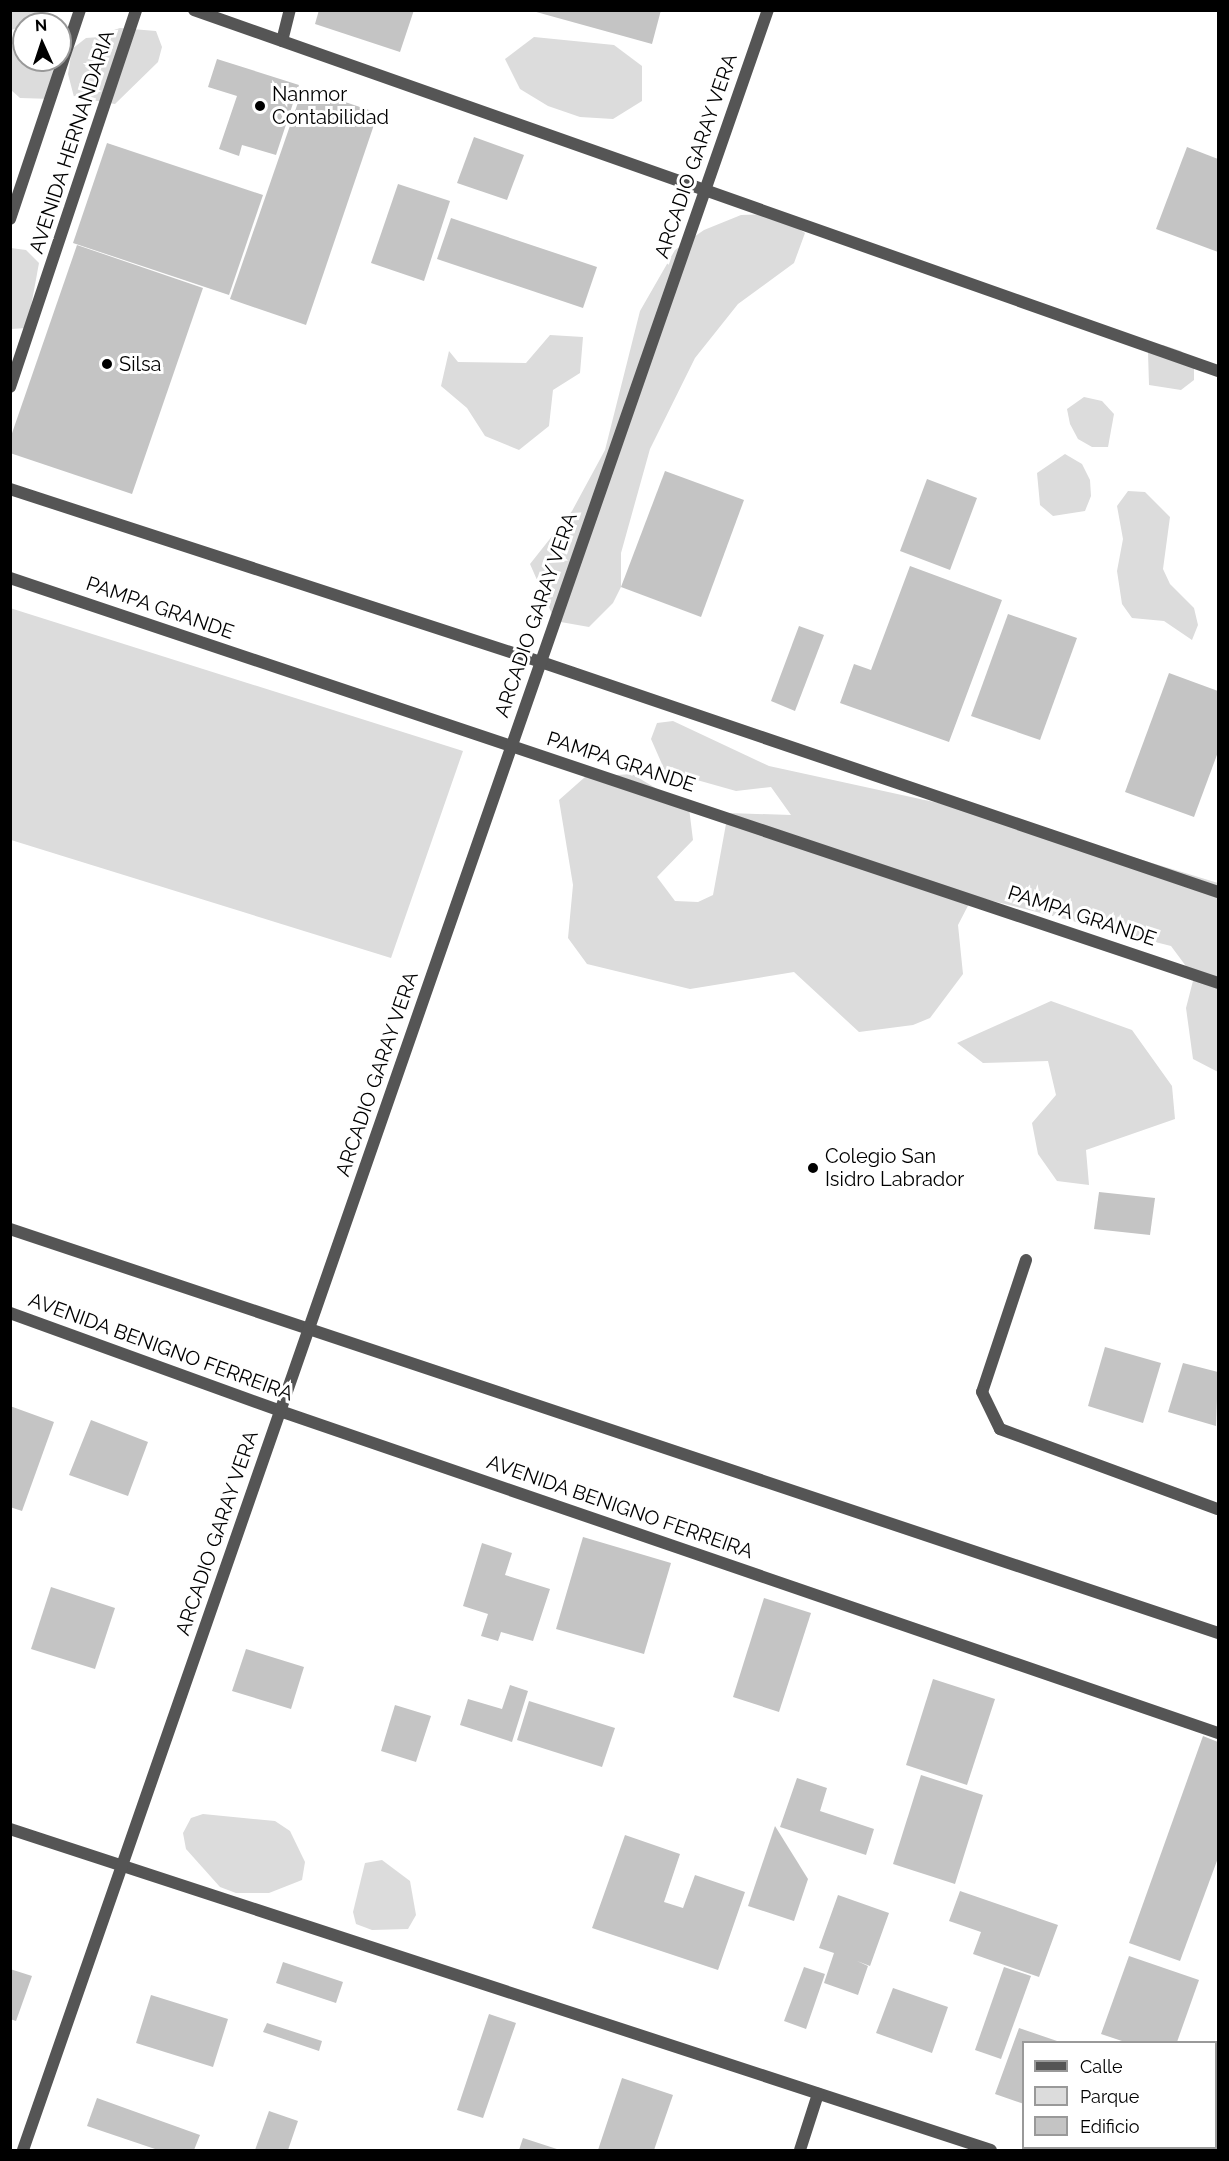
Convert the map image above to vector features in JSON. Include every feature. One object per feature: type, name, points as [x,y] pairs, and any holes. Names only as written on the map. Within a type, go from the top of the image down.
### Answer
[{"type":"street","name":"AVENIDA HERNANDARIA","points":[[10,219],[80,10]]},
{"type":"street","name":"AVENIDA HERNANDARIA","points":[[10,387],[136,10]]},
{"type":"street","points":[[194,10],[704,192],[1218,371]]},
{"type":"street","points":[[282,41],[290,10]]},
{"type":"street","name":"ARCADIO GARAY VERA","points":[[23,2151],[768,10]]},
{"type":"street","points":[[10,489],[541,662],[1218,892]]},
{"type":"street","name":"PAMPA GRANDE","points":[[10,578],[1218,983]]},
{"type":"street","points":[[10,1229],[1218,1633]]},
{"type":"street","points":[[1026,1260],[982,1392],[1000,1430],[1218,1509]]},
{"type":"street","name":"AVENIDA BENIGNO FERREIRA","points":[[10,1314],[280,1411],[1218,1732]]},
{"type":"street","points":[[10,1829],[991,2151]]},
{"type":"street","points":[[800,2151],[818,2094]]},
{"type":"green space","points":[[11,10],[46,10],[46,12],[12,12],[11,30]]},
{"type":"green space","points":[[120,28],[156,31],[162,47],[158,62],[115,104],[74,97],[68,74],[72,72],[72,49],[86,38],[112,36],[111,31]]},
{"type":"green space","points":[[534,37],[614,45],[642,66],[642,101],[613,119],[580,117],[548,106],[520,89],[505,59]]},
{"type":"green space","points":[[10,46],[12,46],[12,72],[53,72],[52,99],[20,98],[11,90]]},
{"type":"green space","points":[[776,214],[805,233],[794,263],[738,304],[695,358],[650,449],[621,553],[621,587],[613,603],[589,627],[555,621],[530,564],[572,511],[605,450],[640,311],[675,250],[704,230],[741,215]]},
{"type":"green space","points":[[11,248],[26,250],[39,263],[27,328],[11,329]]},
{"type":"green space","points":[[550,335],[583,337],[580,373],[553,390],[549,426],[519,450],[485,436],[467,408],[441,386],[449,351],[458,362],[526,363]]},
{"type":"green space","points":[[1163,345],[1181,351],[1194,364],[1194,380],[1181,390],[1149,385],[1148,353]]},
{"type":"green space","points":[[1084,397],[1102,401],[1114,414],[1108,447],[1092,447],[1078,439],[1070,424],[1067,409]]},
{"type":"green space","points":[[1065,454],[1082,464],[1090,480],[1091,496],[1085,511],[1053,516],[1040,505],[1037,473]]},
{"type":"green space","points":[[1128,491],[1145,492],[1170,517],[1163,569],[1170,584],[1194,608],[1198,625],[1192,640],[1164,621],[1132,618],[1122,604],[1117,571],[1123,539],[1117,506]]},
{"type":"green space","points":[[10,608],[463,751],[391,958],[11,840]]},
{"type":"green space","points":[[673,721],[769,766],[998,816],[1218,883],[1218,1072],[1193,1059],[1186,1008],[1194,977],[1171,946],[973,896],[958,925],[963,974],[930,1018],[913,1025],[859,1032],[794,972],[690,989],[587,964],[568,938],[573,885],[559,800],[585,777],[632,774],[689,808],[693,840],[657,877],[675,901],[698,902],[713,895],[728,813],[791,815],[771,787],[736,791],[665,771],[651,739],[657,723]]},
{"type":"green space","points":[[1051,1001],[1132,1030],[1172,1086],[1175,1119],[1086,1150],[1089,1185],[1057,1181],[1038,1154],[1032,1123],[1056,1095],[1048,1061],[983,1063],[957,1043]]},
{"type":"green space","points":[[203,1814],[275,1821],[290,1831],[305,1862],[302,1880],[269,1893],[236,1893],[220,1887],[186,1849],[183,1833],[191,1818]]},
{"type":"green space","points":[[382,1860],[410,1881],[416,1915],[408,1929],[372,1930],[356,1924],[353,1912],[365,1863]]},
{"type":"building","points":[[319,10],[414,10],[400,52],[315,24]]},
{"type":"building","points":[[529,10],[661,10],[652,44]]},
{"type":"building","points":[[217,59],[299,85],[276,155],[242,145],[239,156],[219,149],[237,96],[208,87]]},
{"type":"building","points":[[303,88],[378,113],[306,325],[230,299]]},
{"type":"building","points":[[474,137],[524,155],[507,200],[457,183]]},
{"type":"building","points":[[107,143],[263,195],[229,295],[73,243]]},
{"type":"building","points":[[1187,147],[1218,159],[1218,252],[1156,229]]},
{"type":"building","points":[[398,184],[450,201],[424,281],[371,263]]},
{"type":"building","points":[[451,218],[597,267],[583,308],[437,259]]},
{"type":"building","name":"Silsa","points":[[77,245],[203,288],[132,494],[10,453],[10,439]]},
{"type":"building","points":[[665,471],[744,500],[701,617],[621,587]]},
{"type":"building","points":[[927,479],[977,498],[950,570],[900,551]]},
{"type":"building","points":[[910,566],[1002,600],[949,742],[840,703],[854,664],[871,670]]},
{"type":"building","points":[[1008,614],[1077,638],[1040,740],[971,716]]},
{"type":"building","points":[[799,626],[824,635],[795,711],[771,701]]},
{"type":"building","points":[[1169,673],[1218,691],[1218,752],[1194,817],[1125,792]]},
{"type":"building","points":[[1099,1192],[1155,1198],[1150,1235],[1094,1229]]},
{"type":"building","points":[[1105,1347],[1161,1363],[1143,1423],[1088,1406]]},
{"type":"building","points":[[1183,1363],[1218,1372],[1216,1426],[1168,1412]]},
{"type":"building","points":[[10,1406],[54,1422],[22,1511],[10,1507]]},
{"type":"building","points":[[91,1420],[148,1442],[128,1496],[69,1475]]},
{"type":"building","points":[[583,1537],[671,1563],[644,1654],[556,1629]]},
{"type":"building","points":[[482,1543],[512,1553],[505,1575],[550,1589],[533,1641],[501,1632],[498,1641],[481,1636],[488,1614],[463,1606]]},
{"type":"building","points":[[51,1587],[115,1608],[95,1669],[31,1649]]},
{"type":"building","points":[[764,1598],[811,1613],[779,1712],[733,1697]]},
{"type":"building","points":[[246,1649],[304,1667],[291,1709],[232,1691]]},
{"type":"building","points":[[933,1679],[995,1699],[967,1785],[906,1765]]},
{"type":"building","points":[[510,1685],[528,1691],[512,1742],[460,1725],[468,1699],[502,1709]]},
{"type":"building","points":[[529,1701],[615,1728],[602,1767],[517,1740]]},
{"type":"building","points":[[395,1705],[431,1716],[416,1762],[381,1751]]},
{"type":"building","points":[[1203,1736],[1218,1742],[1218,1858],[1180,1961],[1129,1943]]},
{"type":"building","points":[[921,1775],[983,1795],[955,1884],[893,1864]]},
{"type":"building","points":[[797,1778],[827,1788],[820,1811],[874,1829],[866,1855],[780,1827]]},
{"type":"building","points":[[775,1826],[808,1879],[794,1921],[748,1906]]},
{"type":"building","points":[[625,1835],[680,1854],[664,1902],[683,1908],[695,1875],[745,1892],[718,1970],[592,1928]]},
{"type":"building","points":[[960,1891],[1058,1925],[1039,1977],[973,1954],[981,1932],[949,1921]]},
{"type":"building","points":[[838,1895],[889,1913],[870,1966],[857,1961],[868,1966],[858,1995],[824,1983],[834,1953],[819,1948]]},
{"type":"building","points":[[1129,1956],[1199,1980],[1177,2041],[1122,2041],[1101,2034]]},
{"type":"building","points":[[283,1962],[343,1982],[336,2003],[276,1983]]},
{"type":"building","points":[[804,1967],[825,1974],[806,2029],[784,2021]]},
{"type":"building","points":[[1004,1967],[1031,1976],[1001,2059],[975,2050]]},
{"type":"building","points":[[10,1969],[32,1976],[16,2021],[10,2019]]},
{"type":"building","points":[[893,1988],[948,2007],[932,2053],[876,2033]]},
{"type":"building","points":[[151,1995],[228,2019],[213,2067],[136,2043]]},
{"type":"building","points":[[489,2014],[516,2023],[483,2118],[457,2110]]},
{"type":"building","points":[[267,2023],[322,2041],[319,2051],[263,2032]]},
{"type":"building","points":[[1019,2028],[1057,2041],[1022,2041],[1022,2103],[995,2094]]},
{"type":"building","points":[[622,2078],[673,2095],[654,2150],[598,2150]]},
{"type":"building","points":[[97,2098],[200,2135],[194,2150],[158,2150],[87,2126]]},
{"type":"building","points":[[1217,2104],[1218,2150],[1196,2149],[1217,2149]]},
{"type":"building","points":[[269,2111],[298,2121],[288,2150],[255,2150]]},
{"type":"building","points":[[523,2138],[560,2150],[519,2150]]},
{"type":"place","name":"Nanmor Contabilidad","points":[[260,106]]},
{"type":"place","name":"Silsa","points":[[107,364]]},
{"type":"place","name":"Colegio San Isidro Labrador","points":[[813,1168]]}]
